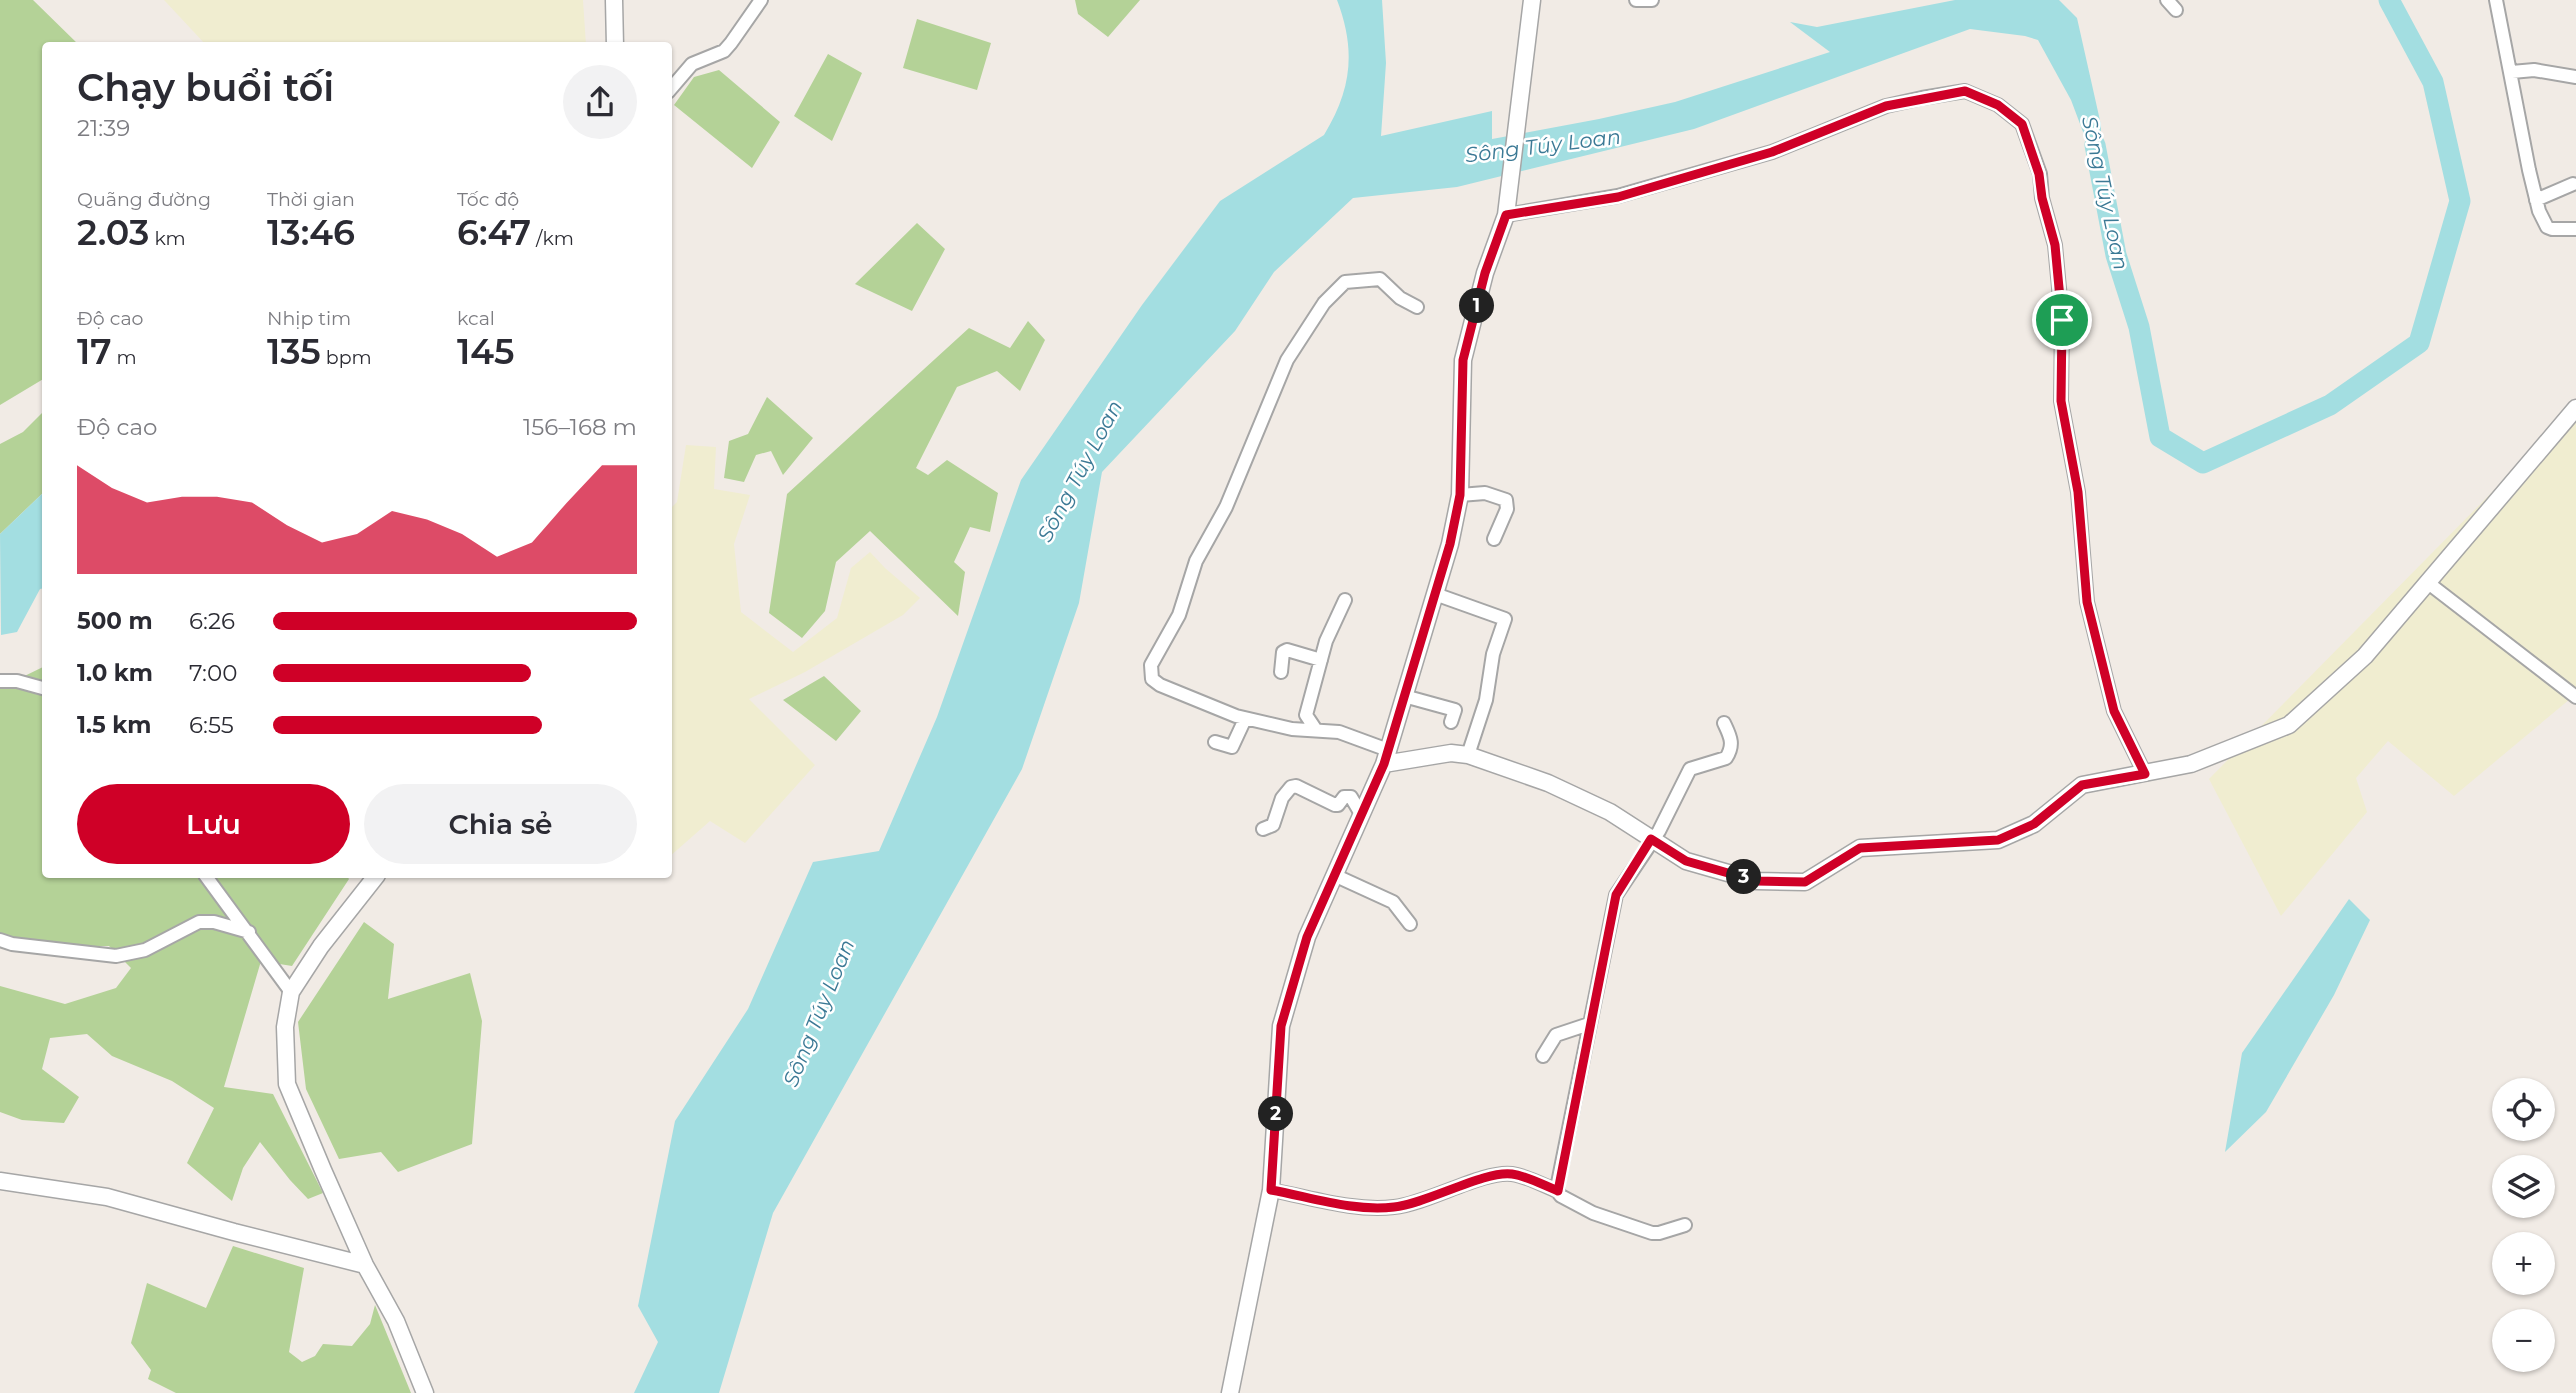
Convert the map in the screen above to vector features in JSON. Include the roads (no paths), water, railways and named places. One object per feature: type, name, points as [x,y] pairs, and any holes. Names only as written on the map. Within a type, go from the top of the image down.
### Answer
[{"type":"street","points":[[614,0],[615,42]]},
{"type":"street","points":[[672,87],[692,64],[724,51],[761,0]]},
{"type":"street","points":[[1230,1393],[1271,1190],[1281,1026],[1307,937],[1386,757],[1450,544],[1460,495],[1463,360],[1485,273],[1506,215],[1532,0]]},
{"type":"street","points":[[1636,0],[1652,0]]},
{"type":"street","points":[[2496,0],[2536,200],[2547,227],[2576,229]]},
{"type":"street","points":[[2512,72],[2534,70],[2576,77]]},
{"type":"street","points":[[1506,215],[1618,197],[1772,152],[1886,106],[1922,98],[1965,91],[1998,105],[2022,124],[2039,174],[2042,198],[2055,245],[2062,320],[2061,401],[2078,492],[2087,602],[2114,711],[2145,774]]},
{"type":"street","points":[[2536,200],[2572,184]]},
{"type":"street","points":[[1417,307],[1400,298],[1380,279],[1345,282],[1324,303],[1287,360],[1226,507],[1196,561],[1179,615],[1151,666],[1152,679],[1160,685],[1245,719],[1292,729],[1351,735],[1386,757],[1451,753],[1468,755],[1548,783],[1610,812],[1686,861],[1756,881],[1805,882],[1860,848],[1998,840],[2034,824],[2082,785],[2191,764],[2289,725],[2365,656],[2576,408]]},
{"type":"street","points":[[1460,495],[1485,493],[1510,498],[1494,539]]},
{"type":"street","points":[[2427,582],[2576,697]]},
{"type":"street","points":[[1435,594],[1505,619],[1493,654],[1486,700],[1468,755]]},
{"type":"street","points":[[1316,730],[1306,715],[1326,641],[1345,600]]},
{"type":"street","points":[[1281,672],[1283,652],[1287,650],[1321,660]]},
{"type":"street","points":[[0,681],[17,681],[42,688]]},
{"type":"street","points":[[1404,696],[1455,710],[1451,722]]},
{"type":"street","points":[[1215,743],[1232,747],[1245,719]]},
{"type":"street","points":[[1558,1191],[1616,895],[1651,839],[1659,831],[1690,769],[1726,758],[1732,739],[1724,723]]},
{"type":"street","points":[[1263,829],[1273,825],[1282,798],[1291,787],[1296,786],[1335,805],[1344,797],[1351,797],[1361,814]]},
{"type":"street","points":[[1334,875],[1393,902],[1410,924]]},
{"type":"street","points":[[207,878],[290,992]]},
{"type":"street","points":[[375,878],[321,946],[290,992],[285,1027],[288,1084],[365,1265],[396,1321],[425,1393]]},
{"type":"street","points":[[0,940],[12,944],[116,956],[145,950],[199,922],[219,923],[249,932]]},
{"type":"street","points":[[1543,1056],[1556,1035],[1589,1024]]},
{"type":"street","points":[[1271,1190],[1355,1206],[1381,1208],[1414,1203],[1503,1174],[1519,1176],[1558,1191],[1560,1195],[1593,1213],[1652,1233],[1685,1225]]},
{"type":"street","points":[[0,1181],[107,1197],[365,1265]]},
{"type":"water","points":[[1337,0],[1382,0],[1386,63],[1381,136],[1492,111],[1492,139],[1675,102],[1830,52],[1790,22],[1817,27],[1955,0],[2059,0],[2077,18],[2101,125],[2100,177],[2071,100],[2038,40],[1970,29],[1694,129],[1457,187],[1353,198],[1274,272],[1235,331],[1102,472],[1079,603],[1022,769],[773,1213],[719,1393],[634,1393],[658,1342],[638,1306],[675,1121],[748,1009],[813,862],[879,851],[937,717],[1021,480],[1142,305],[1220,201],[1324,135],[1341,102],[1348,69],[1347,36]]},
{"type":"water","points":[[42,494],[42,589],[17,632],[1,635],[0,534]]},
{"type":"water","points":[[2349,899],[2370,920],[2334,995],[2266,1112],[2225,1152],[2242,1053]]},
{"type":"waterway","name":"Sông Túy Loan","points":[[2095,145],[2116,255],[2139,327],[2160,437],[2203,463],[2330,405],[2419,343],[2460,201],[2433,82],[2389,0]]}]
